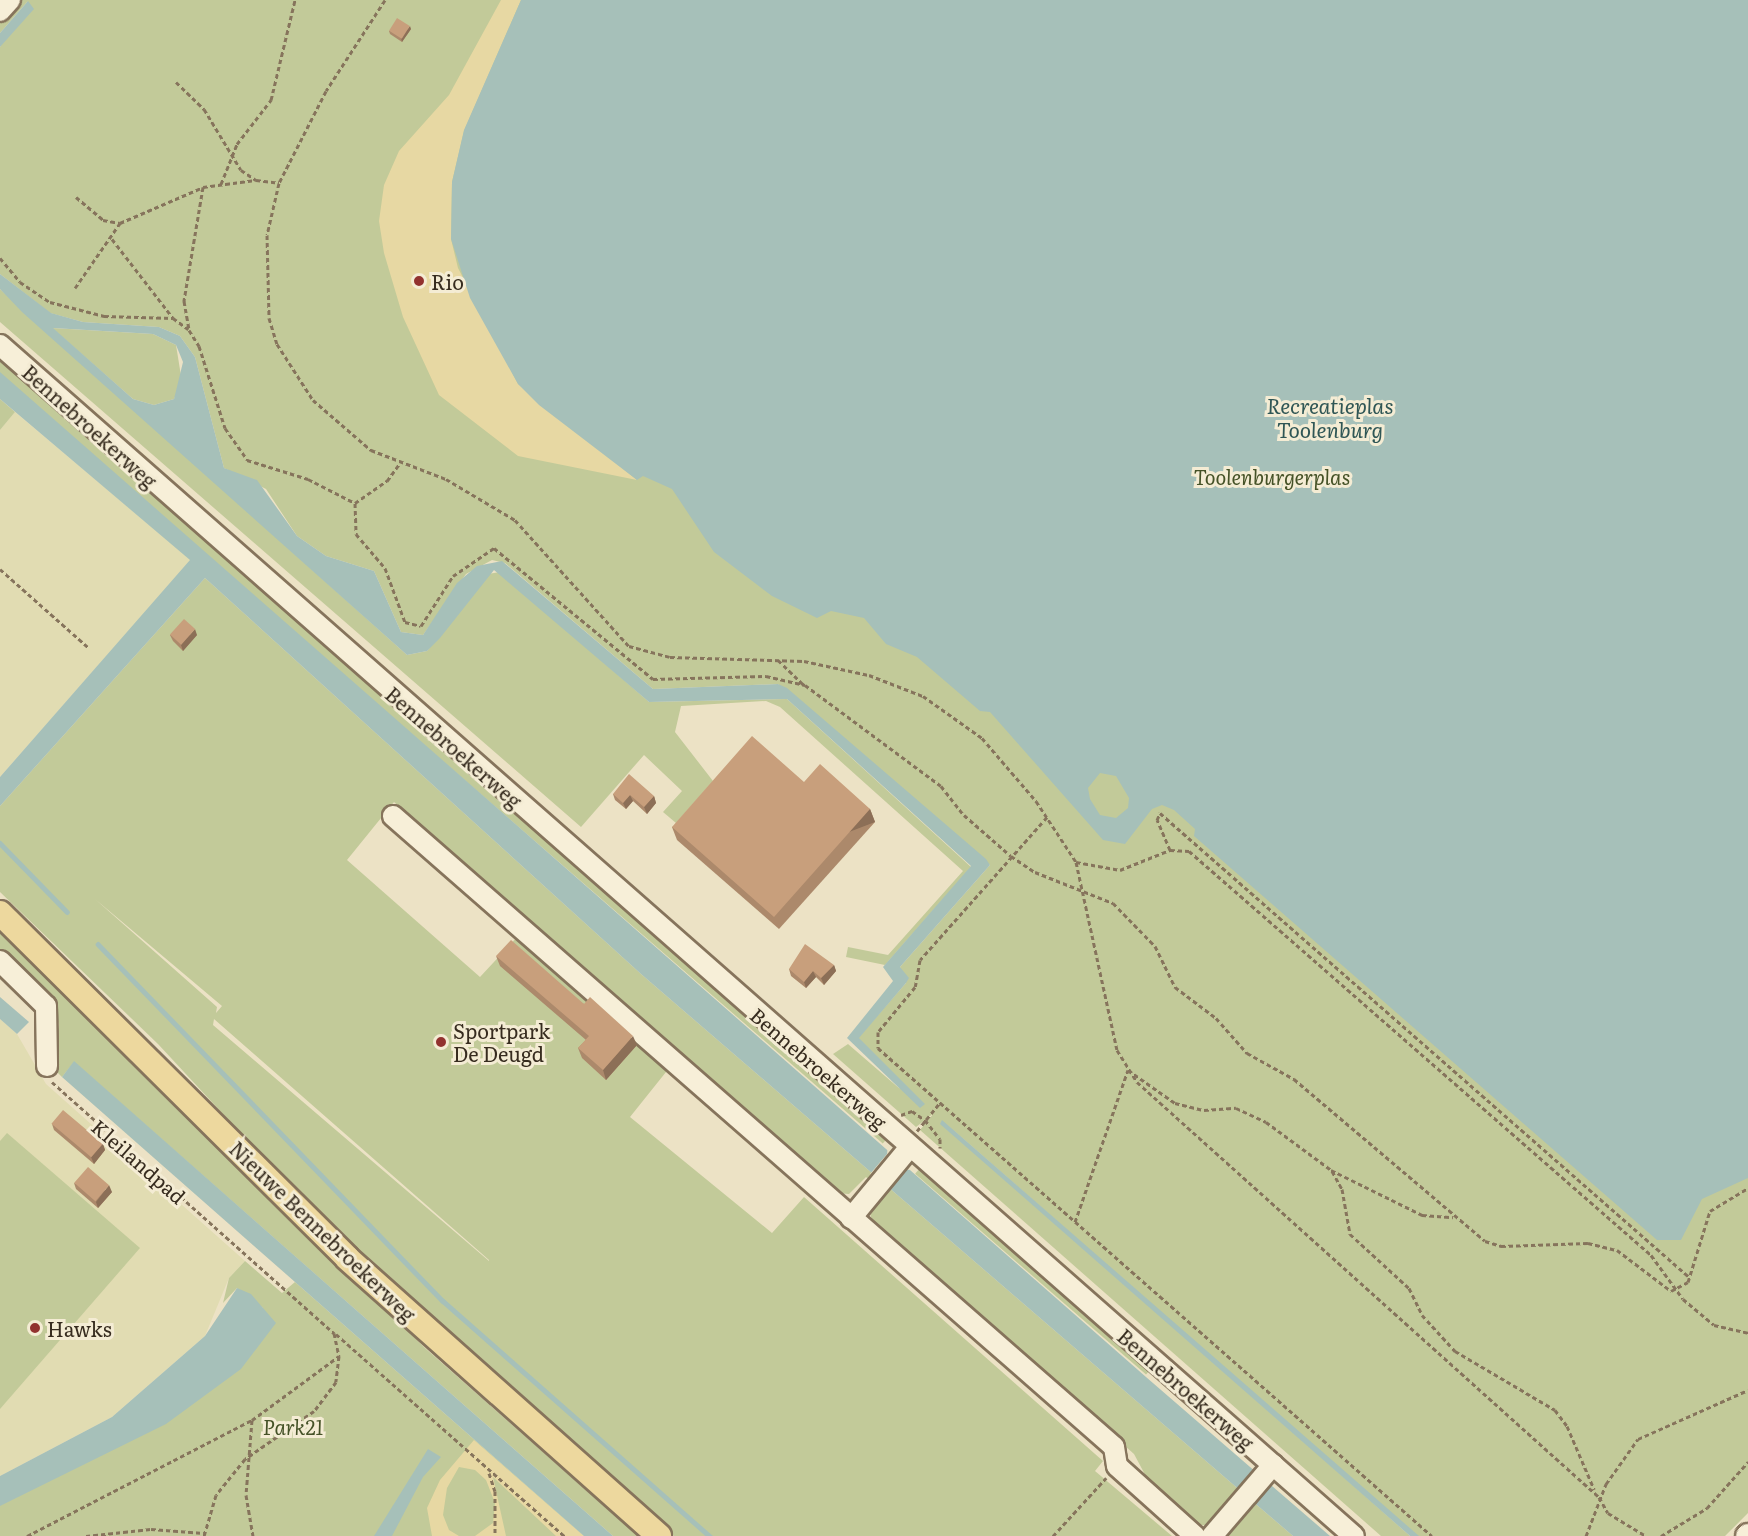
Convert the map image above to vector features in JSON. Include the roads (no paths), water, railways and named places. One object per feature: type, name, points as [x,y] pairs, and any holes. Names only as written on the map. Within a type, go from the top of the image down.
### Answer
[{"type":"main road","name":"Nieuwe Bennebroekerweg","points":[[0,913],[347,1258],[659,1536]]},
{"type":"street","points":[[0,11],[10,0]]},
{"type":"street","name":"Bennebroekerweg","points":[[0,345],[910,1145],[1268,1468],[1354,1536]]},
{"type":"street","points":[[393,816],[1114,1447],[1117,1466],[1195,1536]]},
{"type":"street","points":[[0,961],[46,1006],[46,1066]]},
{"type":"street","points":[[850,1218],[910,1145]]},
{"type":"street","points":[[1212,1536],[1268,1468]]},
{"type":"water","name":"Recreatieplas Toolenburg","points":[[521,0],[1748,0],[1748,1178],[1702,1199],[1681,1240],[1657,1240],[1194,836],[1195,829],[1174,810],[1162,805],[1152,809],[1125,844],[1103,840],[990,712],[980,711],[917,657],[886,644],[864,618],[831,611],[817,618],[772,596],[714,552],[672,489],[643,476],[637,480],[539,405],[518,384],[470,298],[451,239],[452,182],[464,130]],"holes":[[[1100,773],[1116,776],[1129,798],[1128,808],[1116,818],[1100,815],[1090,799],[1088,788]]]},
{"type":"water","points":[[28,1],[34,9],[0,47],[0,33]]},
{"type":"water","points":[[0,274],[51,313],[83,322],[159,327],[180,336],[195,357],[224,468],[257,480],[297,536],[326,556],[374,571],[401,632],[423,635],[457,583],[477,566],[502,561],[653,689],[778,684],[787,688],[986,859],[990,865],[900,967],[909,978],[859,1038],[925,1104],[920,1108],[847,1038],[893,981],[883,967],[971,866],[787,699],[649,702],[494,570],[427,651],[407,655],[22,312],[0,289]],"holes":[[[53,328],[153,334],[176,345],[183,362],[174,399],[154,405],[133,399]]]},
{"type":"water","points":[[0,372],[1330,1536],[1293,1536],[641,974],[205,578],[0,806],[0,777],[190,560],[0,399]]},
{"type":"water","points":[[0,997],[29,1022],[17,1034],[0,1019]]},
{"type":"water","points":[[74,1061],[613,1536],[584,1536],[62,1077]]},
{"type":"water","points":[[942,1120],[1419,1536],[1410,1536],[940,1124]]},
{"type":"water","points":[[237,1288],[251,1294],[276,1323],[241,1369],[166,1424],[0,1506],[0,1476],[112,1417],[205,1336]]},
{"type":"water","points":[[428,1449],[441,1457],[423,1477],[392,1536],[374,1536]]},
{"type":"waterway","points":[[0,843],[67,912]]},
{"type":"waterway","points":[[98,944],[443,1301],[710,1536]]},
{"type":"place","name":"Rio","points":[[419,281]]},
{"type":"place","name":"Sportpark De Deugd","points":[[441,1042]]},
{"type":"place","name":"Hawks","points":[[35,1328]]},
{"type":"park label","name":"Toolenburgerplas","points":[[1272,476]]},
{"type":"park label","name":"Park21","points":[[293,1426]]}]
